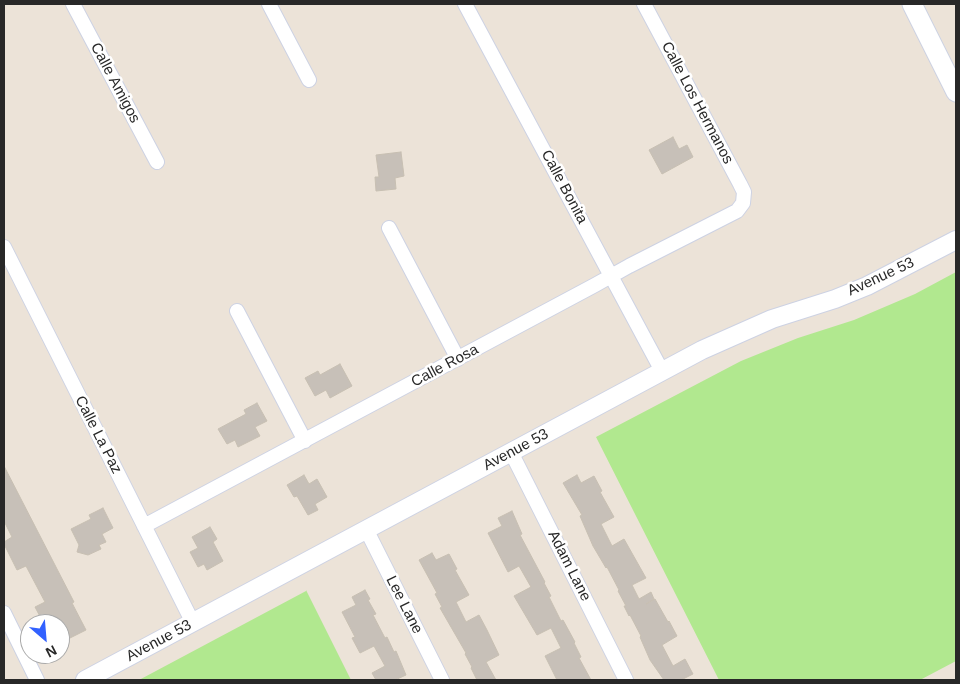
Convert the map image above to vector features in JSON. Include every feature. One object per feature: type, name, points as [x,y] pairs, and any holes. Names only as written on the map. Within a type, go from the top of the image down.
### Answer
[{"type":"main road","points":[[912,4],[956,92]]},
{"type":"street","name":"Calle Amigos","points":[[73,4],[157,162]]},
{"type":"street","points":[[269,4],[309,80]]},
{"type":"street","name":"Calle Bonita","points":[[465,4],[662,371]]},
{"type":"street","name":"Calle Los Hermanos","points":[[644,4],[744,192],[743,203]]},
{"type":"street","name":"Calle Rosa","points":[[144,526],[611,276],[729,216],[737,211],[743,203]]},
{"type":"street","points":[[390,228],[458,358]]},
{"type":"street","name":"Avenue 53","points":[[85,680],[662,371],[740,332],[867,286],[956,240]]},
{"type":"street","name":"Calle La Paz","points":[[4,247],[192,623]]},
{"type":"street","points":[[237,310],[305,441]]},
{"type":"street","name":"Adam Lane","points":[[512,452],[626,680]]},
{"type":"street","name":"Lee Lane","points":[[366,529],[442,680]]},
{"type":"street","points":[[4,613],[37,680]]},
{"type":"green space","points":[[956,272],[956,661],[920,680],[719,680],[596,437],[741,361],[798,338],[854,320],[915,294]]},
{"type":"green space","points":[[306,591],[351,680],[139,680]]},
{"type":"building","points":[[673,137],[679,149],[687,145],[693,157],[662,174],[649,150]]},
{"type":"building","points":[[401,152],[404,176],[395,178],[396,189],[376,191],[375,177],[379,177],[376,155]]},
{"type":"building","points":[[340,364],[352,386],[330,398],[326,390],[315,396],[305,378],[318,371],[320,375]]},
{"type":"building","points":[[257,403],[267,421],[255,427],[260,436],[238,447],[235,440],[227,444],[218,429],[246,414],[244,410]]},
{"type":"building","points":[[4,466],[74,602],[72,603],[86,630],[70,638],[70,614],[39,614],[35,607],[45,602],[26,566],[17,570],[4,544],[4,542],[12,537],[4,521]]},
{"type":"building","points":[[304,475],[309,484],[317,479],[327,497],[315,504],[318,510],[308,515],[297,496],[294,497],[287,485]]},
{"type":"building","points":[[577,475],[581,483],[594,476],[602,491],[600,492],[614,517],[601,524],[612,546],[624,539],[646,578],[632,585],[639,599],[651,592],[654,599],[646,604],[655,599],[677,636],[662,645],[673,666],[685,659],[693,674],[681,680],[664,680],[650,660],[641,636],[624,606],[626,606],[619,590],[593,546],[580,516],[582,515],[563,483]]},
{"type":"building","points":[[103,508],[113,528],[102,534],[106,542],[99,545],[101,549],[88,555],[77,552],[79,545],[71,529],[91,519],[89,515]]},
{"type":"building","points":[[512,511],[522,534],[520,535],[545,582],[551,596],[549,597],[561,621],[563,620],[575,642],[581,657],[579,658],[591,680],[557,680],[545,656],[561,648],[551,628],[537,635],[514,596],[531,587],[519,566],[508,572],[488,533],[502,526],[498,518]]},
{"type":"building","points":[[210,527],[217,539],[213,542],[223,561],[207,570],[204,564],[198,567],[190,552],[198,548],[192,537]]},
{"type":"building","points":[[432,553],[436,560],[449,554],[457,569],[455,570],[469,595],[456,602],[466,622],[479,615],[487,630],[499,655],[486,662],[496,680],[477,680],[466,653],[440,608],[442,607],[435,594],[437,593],[419,560]]},
{"type":"building","points":[[365,590],[376,614],[373,615],[385,638],[387,637],[394,652],[396,651],[406,675],[395,680],[376,680],[372,673],[385,666],[374,646],[360,653],[352,638],[355,637],[342,612],[356,605],[352,597]]}]
